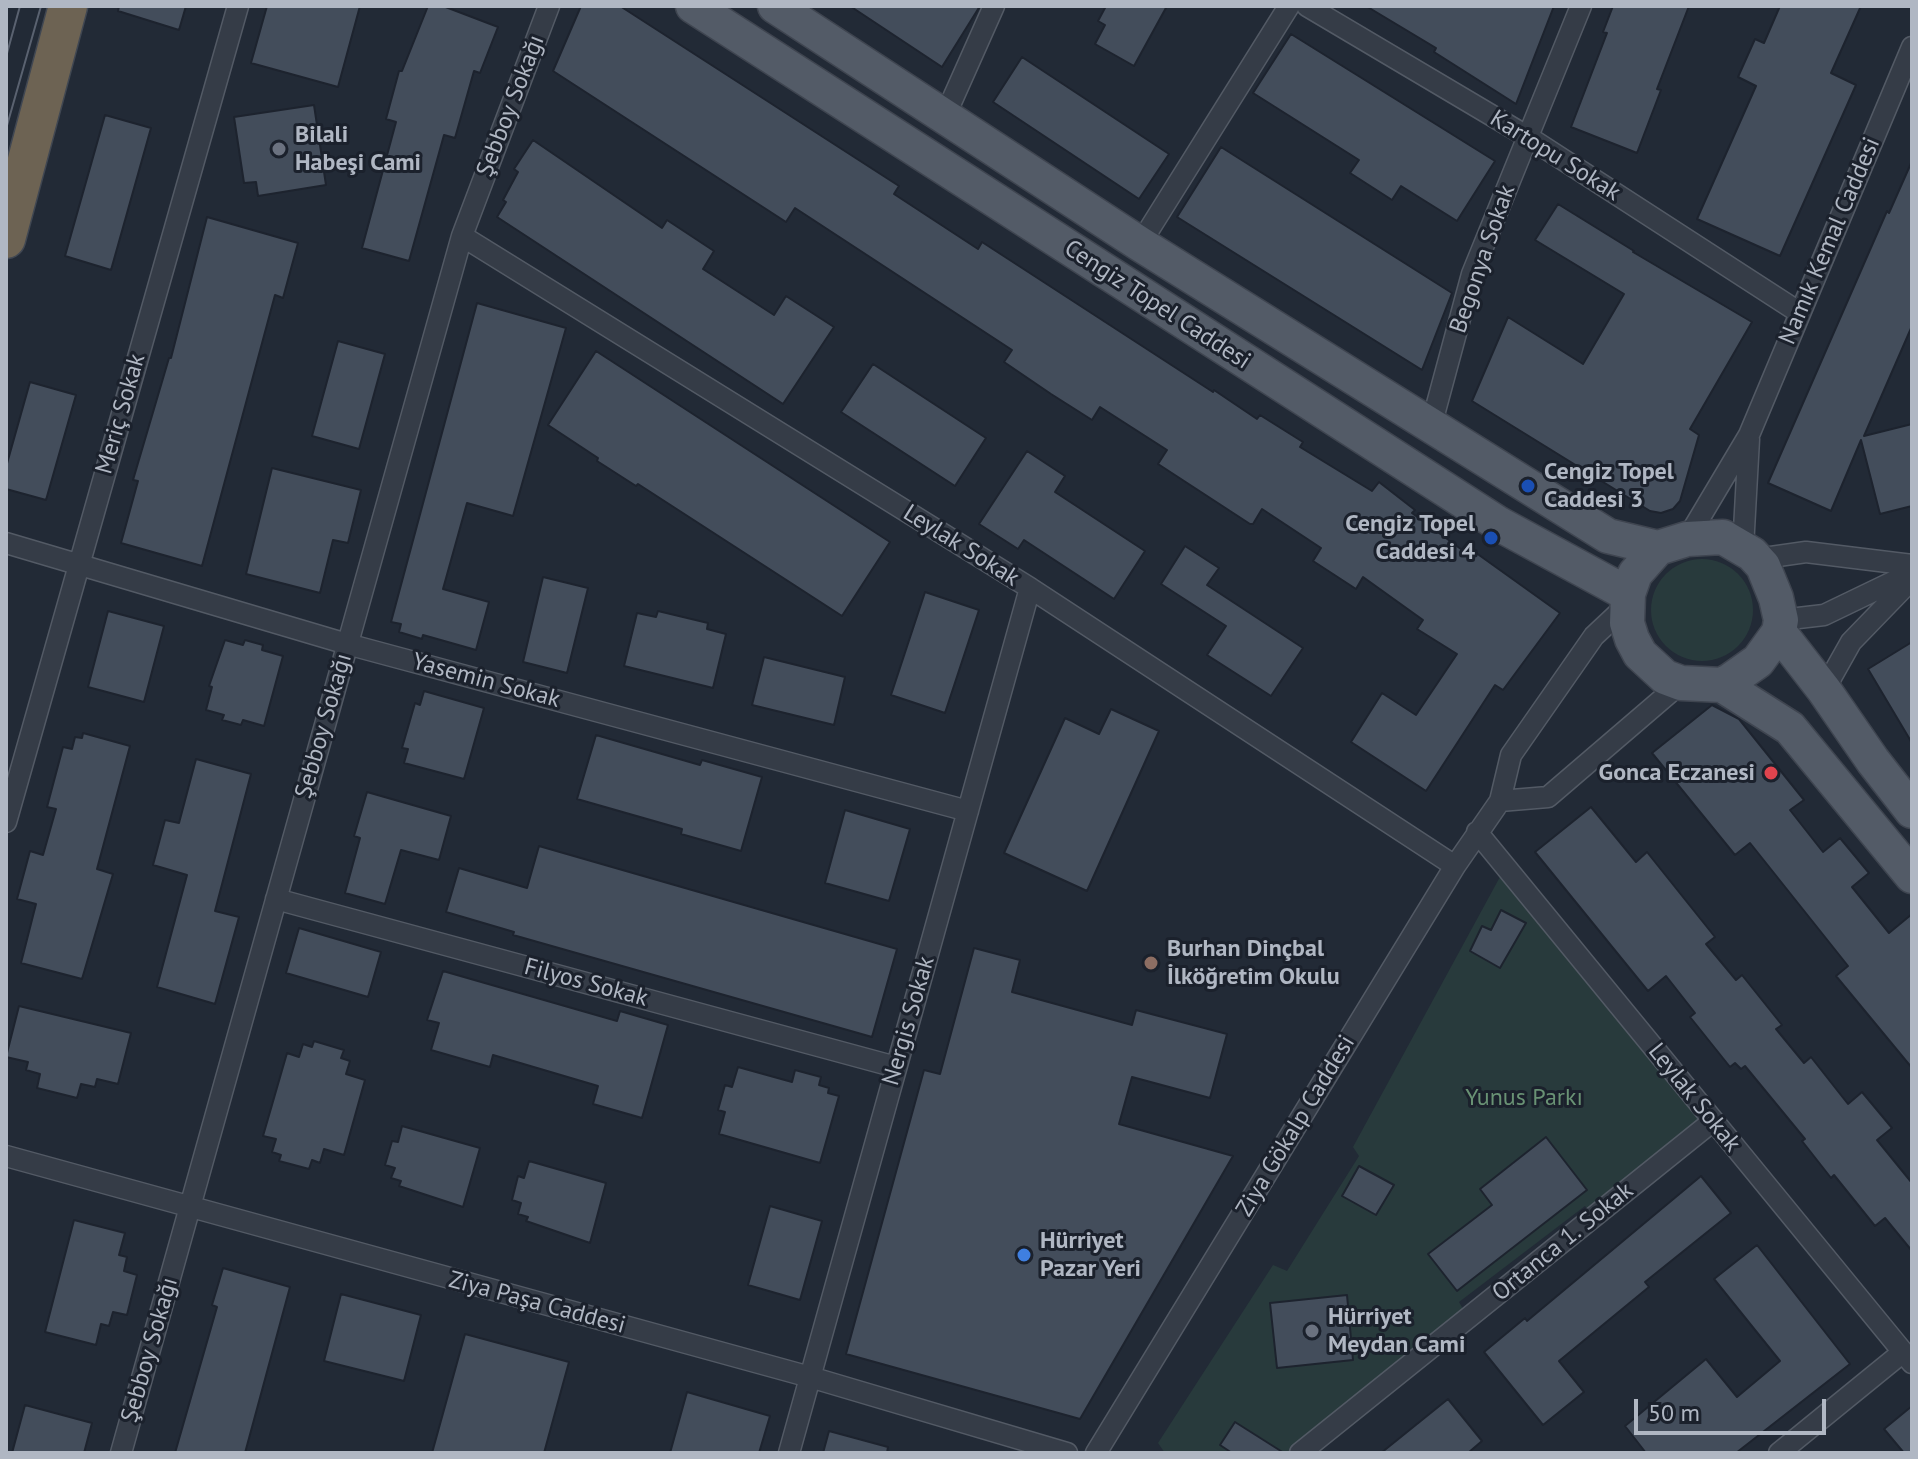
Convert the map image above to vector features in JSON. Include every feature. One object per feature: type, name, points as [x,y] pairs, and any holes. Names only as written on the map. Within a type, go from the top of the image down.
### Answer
[{"type":"highway","points":[[6,239],[68,6]]},
{"type":"main road","name":"Cengiz Topel Caddesi","points":[[693,6],[1499,524],[1627,600]]},
{"type":"main road","name":"Cengiz Topel Caddesi","points":[[775,6],[1140,244],[1608,536],[1673,544]]},
{"type":"main road","points":[[1912,811],[1873,761],[1780,626],[1772,581],[1750,554],[1723,537],[1673,544],[1635,574],[1627,600],[1632,639],[1640,654],[1658,672],[1681,683],[1722,685],[1790,728],[1912,876]]},
{"type":"main road","points":[[1722,685],[1758,661],[1780,626]]},
{"type":"street","name":"Meriç Sokak","points":[[6,822],[238,6]]},
{"type":"street","name":"Şebboy Sokağı","points":[[121,1453],[462,236],[549,6]]},
{"type":"street","points":[[945,116],[994,6]]},
{"type":"street","points":[[1140,244],[1289,6]]},
{"type":"street","name":"Kartopu Sokak","points":[[1307,6],[1528,137],[1800,313]]},
{"type":"street","name":"Begonya Sokak","points":[[1431,426],[1472,274],[1581,6]]},
{"type":"street","name":"Namık Kemal Caddesi","points":[[1673,544],[1749,435],[1912,47]]},
{"type":"street","name":"Leylak Sokak","points":[[462,236],[1030,588],[1455,866]]},
{"type":"street","name":"Namık Kemal Caddesi","points":[[1749,435],[1750,554]]},
{"type":"street","name":"Yasemin Sokak","points":[[6,543],[347,644],[968,811]]},
{"type":"street","points":[[1750,554],[1806,552],[1912,565]]},
{"type":"street","points":[[1780,626],[1824,615],[1912,572]]},
{"type":"street","points":[[1824,690],[1851,642],[1912,579]]},
{"type":"street","name":"Nergis Sokak","points":[[789,1453],[1030,588]]},
{"type":"street","name":"Ziya Gökalp Caddesi","points":[[1096,1453],[1455,866],[1500,801],[1511,755],[1594,636],[1627,600]]},
{"type":"street","points":[[1500,801],[1548,797],[1681,683]]},
{"type":"street","name":"Leylak Sokak","points":[[1477,832],[1907,1357]]},
{"type":"street","name":"Filyos Sokak","points":[[276,899],[896,1067]]},
{"type":"street","name":"Ortanca 1. Sokak","points":[[1300,1453],[1713,1121]]},
{"type":"street","name":"Ziya Paşa Caddesi","points":[[6,1156],[810,1377],[1067,1453]]},
{"type":"street","points":[[1779,1453],[1907,1357]]},
{"type":"green space","points":[[1702,559],[1722,563],[1738,574],[1749,590],[1753,610],[1749,630],[1738,646],[1722,657],[1702,661],[1682,657],[1666,646],[1655,630],[1651,610],[1655,590],[1666,574],[1682,563]]},
{"type":"green space","name":"Yunus Parkı","points":[[1501,875],[1706,1120],[1593,1215],[1585,1206],[1459,1302],[1467,1316],[1293,1453],[1165,1453],[1158,1443],[1273,1265],[1287,1271],[1359,1156],[1353,1147]]},
{"type":"building","points":[[119,6],[186,6],[179,30],[118,11]]},
{"type":"building","points":[[267,6],[360,6],[338,87],[251,63]]},
{"type":"building","points":[[428,6],[443,6],[498,27],[480,73],[474,71],[455,138],[444,135],[409,261],[362,248],[396,122],[386,119],[399,71],[402,71]]},
{"type":"building","points":[[581,6],[620,6],[899,186],[894,194],[978,249],[982,242],[1213,392],[1257,419],[1260,415],[1303,442],[1300,447],[1372,491],[1379,482],[1415,510],[1412,513],[1469,555],[1472,550],[1560,613],[1503,690],[1495,685],[1426,791],[1351,742],[1382,693],[1416,715],[1457,654],[1417,629],[1423,620],[1363,577],[1356,589],[1313,561],[1321,548],[1262,509],[1250,524],[1158,464],[1167,450],[1100,407],[1092,420],[1051,394],[1004,362],[1012,350],[795,208],[786,222],[553,71]]},
{"type":"building","points":[[850,6],[980,6],[942,67]]},
{"type":"building","points":[[1106,6],[1167,6],[1134,66],[1095,44],[1105,25],[1098,21]]},
{"type":"building","points":[[1366,6],[1554,6],[1516,104],[1434,52],[1436,48]]},
{"type":"building","points":[[1613,6],[1689,6],[1657,89],[1661,90],[1637,153],[1571,127],[1607,33],[1603,32]]},
{"type":"building","points":[[1780,6],[1861,6],[1831,73],[1856,85],[1780,256],[1697,219],[1756,86],[1738,77],[1755,39],[1764,43]]},
{"type":"building","points":[[1291,34],[1495,161],[1457,221],[1401,186],[1392,200],[1350,173],[1359,160],[1253,93]]},
{"type":"building","points":[[1022,57],[1169,154],[1139,199],[993,102]]},
{"type":"building","name":"Bilali Habeşi Cami","points":[[314,105],[326,185],[258,196],[256,182],[244,183],[234,117]]},
{"type":"building","points":[[105,115],[151,128],[111,270],[65,256]]},
{"type":"building","points":[[533,140],[662,228],[667,220],[714,251],[703,269],[774,315],[786,296],[834,327],[783,404],[497,217],[518,172],[514,169]]},
{"type":"building","points":[[1221,147],[1452,293],[1422,370],[1177,217]]},
{"type":"building","points":[[1912,161],[1912,326],[1864,436],[1912,424],[1912,506],[1880,514],[1861,440],[1831,511],[1768,483],[1887,211],[1889,213]]},
{"type":"building","points":[[1558,204],[1752,322],[1690,429],[1699,435],[1680,501],[1673,509],[1661,513],[1650,511],[1472,401],[1508,317],[1583,364],[1624,294],[1535,240]]},
{"type":"building","points":[[207,217],[298,243],[283,298],[275,295],[202,566],[121,543],[138,481],[133,480],[171,358]]},
{"type":"building","points":[[477,303],[566,328],[513,516],[467,503],[443,589],[489,602],[476,650],[423,635],[422,639],[399,632],[401,624],[391,622]]},
{"type":"building","points":[[338,341],[385,354],[359,449],[312,436]]},
{"type":"building","points":[[596,351],[890,542],[842,616],[638,484],[636,486],[597,461],[598,458],[548,425]]},
{"type":"building","points":[[873,364],[986,438],[955,486],[841,412]]},
{"type":"building","points":[[30,382],[76,395],[46,500],[6,489],[6,467]]},
{"type":"building","points":[[1027,451],[1065,476],[1055,492],[1145,551],[1114,599],[1024,540],[1018,549],[979,524]]},
{"type":"building","points":[[272,468],[361,490],[348,543],[333,540],[320,593],[246,574]]},
{"type":"building","points":[[1185,546],[1219,568],[1207,585],[1303,648],[1271,696],[1207,655],[1226,626],[1161,584]]},
{"type":"building","points":[[543,577],[588,588],[567,673],[523,662]]},
{"type":"building","points":[[925,592],[979,610],[945,713],[891,695]]},
{"type":"building","points":[[108,611],[164,626],[144,702],[88,687]]},
{"type":"building","points":[[658,611],[708,623],[707,629],[726,634],[713,688],[624,666],[637,613],[656,617]]},
{"type":"building","points":[[225,640],[243,645],[245,640],[263,645],[262,650],[283,656],[264,726],[243,720],[241,725],[222,720],[224,715],[206,710],[212,687],[209,686]]},
{"type":"building","points":[[1912,642],[1912,743],[1868,669]]},
{"type":"building","points":[[764,657],[845,677],[834,725],[752,705]]},
{"type":"building","points":[[424,691],[484,708],[464,779],[404,763],[408,749],[402,748],[415,703],[420,705]]},
{"type":"building","points":[[1712,705],[1739,719],[1804,800],[1790,810],[1823,852],[1840,838],[1869,873],[1852,887],[1889,933],[1912,914],[1912,1068],[1836,976],[1848,966],[1750,843],[1735,855],[1652,753]]},
{"type":"building","points":[[1111,709],[1159,731],[1087,891],[1004,853],[1065,718],[1099,734]]},
{"type":"building","points":[[83,733],[130,746],[97,869],[113,874],[82,979],[21,963],[36,904],[17,899],[30,851],[43,855],[56,809],[47,807],[63,747],[72,749],[75,737],[82,738]]},
{"type":"building","points":[[596,735],[700,765],[702,760],[762,777],[741,851],[681,834],[682,829],[577,799]]},
{"type":"building","points":[[196,759],[251,774],[215,911],[239,917],[215,1004],[157,987],[187,875],[153,865],[165,820],[179,823]]},
{"type":"building","points":[[367,792],[451,816],[439,860],[401,850],[385,904],[345,893],[360,838],[354,836]]},
{"type":"building","points":[[1591,807],[1636,862],[1647,852],[1715,937],[1706,944],[1736,980],[1742,975],[1782,1025],[1776,1029],[1804,1063],[1811,1057],[1848,1104],[1862,1092],[1892,1128],[1877,1140],[1912,1183],[1912,1251],[1885,1218],[1875,1226],[1834,1175],[1831,1178],[1802,1141],[1805,1139],[1745,1066],[1741,1069],[1735,1063],[1730,1067],[1690,1017],[1695,1013],[1666,976],[1648,991],[1535,852]]},
{"type":"building","points":[[845,810],[910,829],[889,901],[825,883]]},
{"type":"building","points":[[539,846],[897,949],[872,1037],[513,935],[514,932],[446,912],[459,868],[527,888]]},
{"type":"building","points":[[1501,910],[1526,923],[1500,968],[1470,951],[1482,926],[1491,930]]},
{"type":"building","points":[[299,928],[381,952],[368,997],[286,973]]},
{"type":"building","name":"Hürriyet Pazar Yeri","points":[[974,948],[1020,960],[1012,992],[1132,1025],[1136,1010],[1227,1034],[1210,1098],[1132,1077],[1119,1124],[1233,1156],[1080,1419],[846,1354],[924,1070],[940,1074]]},
{"type":"building","points":[[443,971],[617,1021],[620,1011],[668,1025],[642,1118],[593,1104],[598,1086],[493,1055],[490,1067],[431,1050],[439,1023],[427,1020]]},
{"type":"building","points":[[19,1006],[131,1033],[118,1084],[97,1079],[95,1087],[81,1084],[77,1098],[37,1088],[40,1074],[26,1070],[28,1062],[6,1057]]},
{"type":"building","points":[[314,1041],[344,1050],[341,1058],[350,1061],[346,1074],[365,1080],[344,1155],[324,1149],[320,1163],[312,1160],[309,1169],[279,1161],[281,1155],[272,1152],[276,1139],[263,1136],[287,1053],[299,1057],[303,1044],[312,1047]]},
{"type":"building","points":[[738,1067],[792,1082],[795,1070],[821,1077],[819,1085],[829,1088],[828,1093],[839,1096],[820,1163],[719,1134],[725,1112],[718,1110],[725,1085],[732,1087]]},
{"type":"building","points":[[402,1126],[480,1148],[463,1207],[399,1186],[401,1181],[391,1178],[395,1168],[385,1165],[392,1141],[398,1142]]},
{"type":"building","points":[[1546,1137],[1587,1190],[1457,1291],[1428,1254],[1492,1205],[1480,1189]]},
{"type":"building","points":[[529,1161],[606,1183],[590,1243],[526,1221],[528,1217],[518,1214],[521,1203],[512,1200],[518,1176],[524,1178]]},
{"type":"building","points":[[1359,1166],[1394,1185],[1376,1215],[1342,1196]]},
{"type":"building","points":[[1701,1176],[1731,1213],[1645,1282],[1649,1287],[1559,1361],[1584,1392],[1543,1425],[1484,1352],[1525,1318],[1527,1321]]},
{"type":"building","points":[[770,1206],[822,1221],[800,1300],[748,1285]]},
{"type":"building","points":[[74,1220],[125,1233],[119,1255],[127,1257],[124,1271],[137,1275],[127,1315],[113,1312],[109,1326],[101,1324],[96,1345],[45,1332]]},
{"type":"building","points":[[1757,1245],[1850,1364],[1736,1453],[1646,1453],[1625,1426],[1706,1359],[1737,1397],[1780,1361],[1714,1279]]},
{"type":"building","points":[[223,1268],[290,1287],[245,1453],[175,1453],[217,1307],[212,1305]]},
{"type":"building","points":[[341,1294],[421,1315],[404,1381],[324,1361]]},
{"type":"building","name":"Hürriyet Meydan Cami","points":[[1347,1295],[1353,1360],[1277,1368],[1270,1303]]},
{"type":"building","points":[[465,1334],[569,1362],[544,1453],[432,1453]]},
{"type":"building","points":[[687,1392],[770,1416],[759,1453],[670,1453]]},
{"type":"building","points":[[1448,1399],[1482,1441],[1468,1453],[1381,1453]]},
{"type":"building","points":[[25,1405],[92,1423],[84,1453],[12,1453]]},
{"type":"building","points":[[1912,1406],[1912,1453],[1904,1453],[1884,1429]]},
{"type":"building","points":[[1235,1422],[1284,1453],[1232,1453],[1220,1445]]},
{"type":"building","points":[[829,1431],[888,1447],[887,1453],[823,1453]]},
{"type":"tram line","points":[[6,57],[20,6]]},
{"type":"tram line","points":[[6,129],[41,6]]},
{"type":"place","name":"Bilali Habeşi Cami","points":[[279,149]]},
{"type":"place","name":"Cengiz Topel Caddesi 3","points":[[1528,486]]},
{"type":"place","name":"Cengiz Topel Caddesi 4","points":[[1491,538]]},
{"type":"place","name":"Gonca Eczanesi","points":[[1771,773]]},
{"type":"place","name":"Burhan Dinçbal İlköğretim Okulu","points":[[1151,963]]},
{"type":"place","name":"Hürriyet Pazar Yeri","points":[[1024,1255]]},
{"type":"place","name":"Hürriyet Meydan Cami","points":[[1312,1331]]}]
